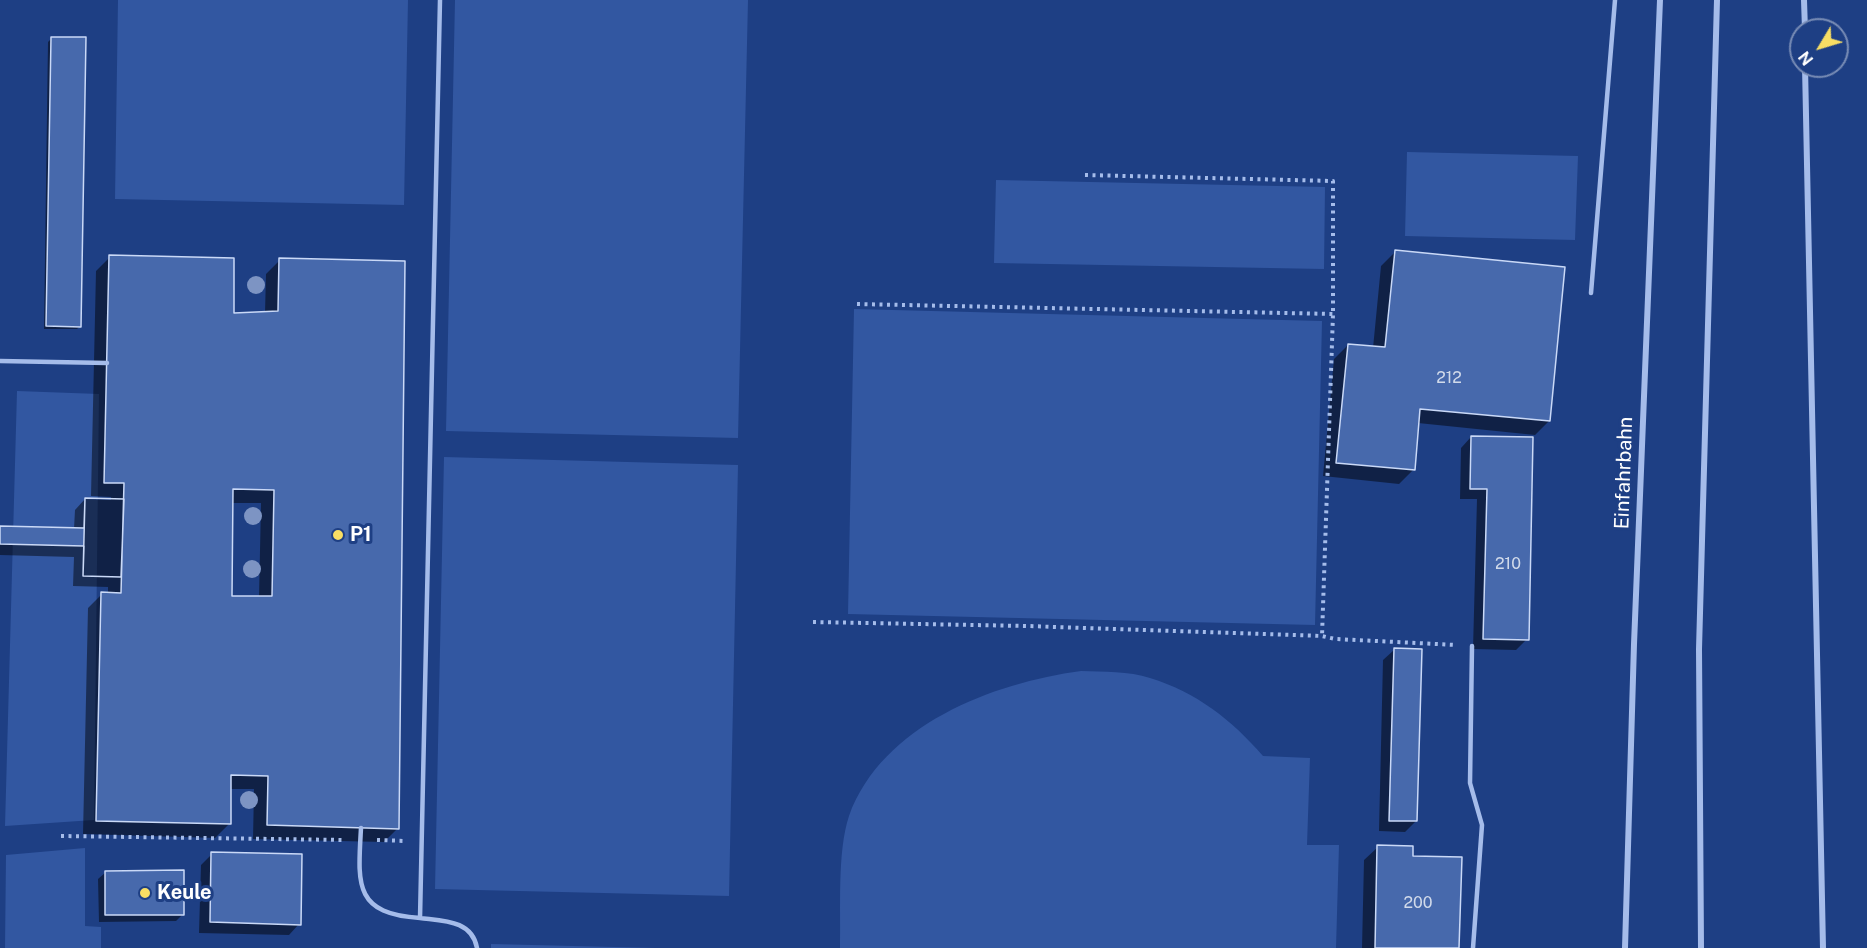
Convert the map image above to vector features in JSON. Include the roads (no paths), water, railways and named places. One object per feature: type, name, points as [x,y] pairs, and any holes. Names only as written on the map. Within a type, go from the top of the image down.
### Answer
[{"type":"street","name":"Einfahrbahn","points":[[1625,948],[1634,644],[1660,0]]},
{"type":"street","points":[[1701,948],[1699,649],[1717,0]]},
{"type":"street","points":[[1804,0],[1805,18]]},
{"type":"street","points":[[1805,78],[1823,948]]},
{"type":"lane","points":[[420,918],[440,0]]},
{"type":"lane","points":[[1591,293],[1615,0]]},
{"type":"lane","points":[[0,361],[107,363]]},
{"type":"lane","points":[[1472,645],[1470,783],[1482,825],[1473,948]]},
{"type":"lane","points":[[361,828],[360,884],[370,902],[384,912],[402,917],[458,923],[471,932],[477,948]]},
{"type":"place","name":"P1","points":[[338,535]]},
{"type":"place","name":"Keule","points":[[145,893]]}]
